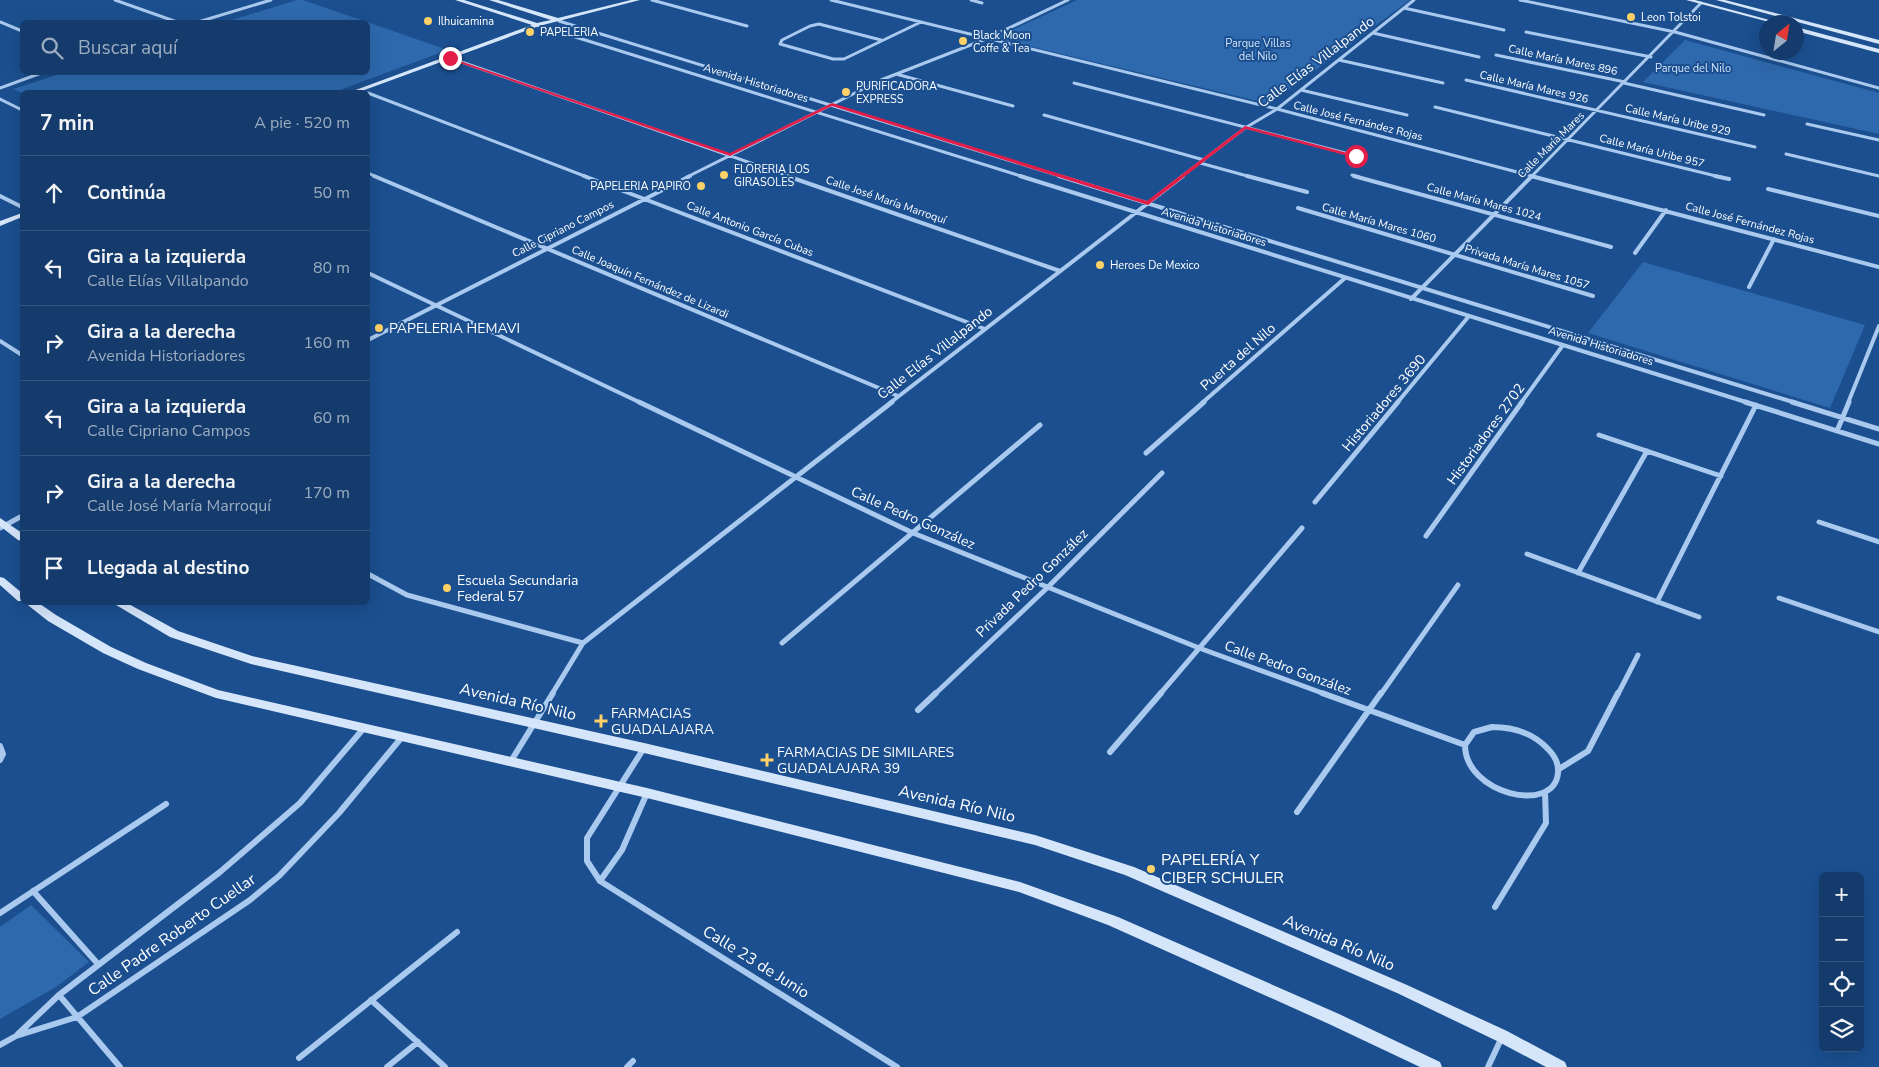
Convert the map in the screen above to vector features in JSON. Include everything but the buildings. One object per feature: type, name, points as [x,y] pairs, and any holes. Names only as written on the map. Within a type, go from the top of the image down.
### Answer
[{"type":"main road","name":"Avenida Historiadores","points":[[458,0],[537,25]]},
{"type":"main road","name":"Avenida Historiadores","points":[[492,0],[559,21]]},
{"type":"main road","points":[[367,90],[537,25],[638,0]]},
{"type":"main road","points":[[1689,0],[1759,18]]},
{"type":"main road","points":[[1719,0],[1879,42]]},
{"type":"main road","points":[[1804,31],[1879,51]]},
{"type":"main road","points":[[0,224],[20,216]]},
{"type":"main road","points":[[2,525],[20,537]]},
{"type":"main road","points":[[0,580],[20,596]]},
{"type":"main road","points":[[34,605],[85,638],[142,666],[216,694],[647,793],[1020,887],[1113,921],[1334,1019],[1434,1067]]},
{"type":"main road","name":"Avenida Río Nilo","points":[[121,605],[174,634],[242,657],[644,748],[1035,840],[1129,871],[1402,989],[1502,1036],[1560,1067]]},
{"type":"street","points":[[115,0],[171,20]]},
{"type":"street","points":[[205,20],[271,0]]},
{"type":"street","points":[[652,0],[747,26]]},
{"type":"street","name":"Calle José Fernández Rojas","points":[[831,0],[1277,109],[1879,267]]},
{"type":"street","points":[[971,0],[982,3]]},
{"type":"street","name":"Calle Cipriano Campos","points":[[370,339],[832,104],[896,74],[986,39],[1068,0]]},
{"type":"street","name":"Calle Elías Villalpando","points":[[510,762],[583,643],[1135,212],[1245,128],[1277,109],[1414,0]]},
{"type":"street","points":[[1520,0],[1676,32],[1879,88]]},
{"type":"street","name":"Calle María Mares","points":[[1411,299],[1676,32],[1701,3]]},
{"type":"street","points":[[1404,8],[1504,30]]},
{"type":"street","name":"Avenida Historiadores","points":[[559,21],[1879,429]]},
{"type":"street","points":[[0,22],[20,29]]},
{"type":"street","points":[[882,40],[819,24],[810,26],[782,40],[780,44],[841,60],[921,22]]},
{"type":"street","name":"Avenida Historiadores","points":[[537,25],[1879,444]]},
{"type":"street","points":[[1526,32],[1651,57]]},
{"type":"street","points":[[1372,33],[1479,57]]},
{"type":"street","name":"Calle María Mares 896","points":[[1496,55],[1764,115]]},
{"type":"street","name":"Calle José María Marroquí","points":[[450,58],[1060,271]]},
{"type":"street","points":[[1339,60],[1443,83]]},
{"type":"street","points":[[896,74],[1013,106]]},
{"type":"street","points":[[0,88],[36,75]]},
{"type":"street","name":"Calle María Mares 926","points":[[1466,80],[1598,110]]},
{"type":"street","points":[[1074,83],[1356,156]]},
{"type":"street","points":[[1301,90],[1407,115]]},
{"type":"street","name":"Calle Antonio García Cubas","points":[[370,95],[985,329]]},
{"type":"street","points":[[0,99],[20,109]]},
{"type":"street","name":"Calle María Uribe 957","points":[[1435,107],[1729,179]]},
{"type":"street","name":"Calle María Uribe 929","points":[[1598,110],[1755,146]]},
{"type":"street","points":[[1044,115],[1308,192]]},
{"type":"street","points":[[1807,124],[1879,140]]},
{"type":"street","points":[[1786,154],[1879,176]]},
{"type":"street","name":"Calle Joaquín Fernández de Lizardi","points":[[370,174],[898,396]]},
{"type":"street","name":"Calle María Mares 1024","points":[[1352,175],[1611,247]]},
{"type":"street","points":[[1768,188],[1879,216]]},
{"type":"street","points":[[0,196],[20,206]]},
{"type":"street","name":"Calle María Mares 1060","points":[[1298,208],[1456,255]]},
{"type":"street","points":[[1635,253],[1666,210]]},
{"type":"street","points":[[1748,287],[1774,239]]},
{"type":"street","name":"Privada María Mares 1057","points":[[1456,255],[1593,296]]},
{"type":"street","name":"Calle Pedro González","points":[[370,274],[913,532],[1047,588],[1199,648],[1465,745]]},
{"type":"street","name":"Puerta del Nilo","points":[[1146,453],[1345,278]]},
{"type":"street","name":"Historiadores 3690","points":[[1315,502],[1469,316]]},
{"type":"street","points":[[1837,431],[1879,326]]},
{"type":"street","points":[[0,341],[20,354]]},
{"type":"street","name":"Historiadores 2702","points":[[1426,536],[1563,345]]},
{"type":"street","points":[[1657,602],[1756,405]]},
{"type":"street","points":[[782,643],[1040,425]]},
{"type":"street","points":[[1599,435],[1721,476]]},
{"type":"street","points":[[1578,573],[1647,451]]},
{"type":"street","name":"Privada Pedro González","points":[[918,710],[1047,588],[1162,473]]},
{"type":"street","points":[[2,525],[20,517]]},
{"type":"street","points":[[1819,522],[1879,542]]},
{"type":"street","points":[[1110,752],[1302,528]]},
{"type":"street","points":[[1527,554],[1699,617]]},
{"type":"street","points":[[370,575],[406,595],[583,643]]},
{"type":"street","points":[[1297,812],[1458,585]]},
{"type":"street","points":[[1779,598],[1879,632]]},
{"type":"street","points":[[1559,769],[1588,751],[1638,655]]},
{"type":"street","points":[[1492,727],[1514,729],[1535,738],[1552,752],[1559,769],[1556,783],[1545,792],[1524,796],[1500,790],[1479,778],[1467,761],[1465,745],[1474,732],[1492,727]]},
{"type":"street","name":"Calle Padre Roberto Cuellar","points":[[16,1036],[59,995],[220,872],[300,803],[364,728]]},
{"type":"street","name":"Calle Padre Roberto Cuellar","points":[[0,1045],[16,1036],[77,1017],[250,900],[265,888],[339,814],[402,737]]},
{"type":"street","points":[[0,746],[3,754],[0,760]]},
{"type":"street","name":"Calle 23 de Junio","points":[[644,748],[587,838],[584,854],[589,869],[600,881],[897,1067]]},
{"type":"street","points":[[1495,906],[1546,823],[1545,792]]},
{"type":"street","points":[[600,881],[624,850],[647,793]]},
{"type":"street","points":[[0,913],[166,804]]},
{"type":"street","points":[[33,890],[98,964]]},
{"type":"street","points":[[299,1058],[457,932]]},
{"type":"street","points":[[59,995],[120,1067]]},
{"type":"street","points":[[371,1000],[445,1067]]},
{"type":"street","points":[[1488,1067],[1502,1036]]},
{"type":"street","points":[[387,1067],[418,1042]]},
{"type":"street","points":[[627,1067],[633,1061]]},
{"type":"green space","points":[[297,0],[303,0],[361,20],[232,20]]},
{"type":"green space","name":"Parque Villas del Nilo","points":[[1077,0],[1410,0],[1270,104],[995,38]]},
{"type":"green space","points":[[370,23],[448,50],[339,90],[20,90],[20,92],[13,89],[57,75],[370,75]]},
{"type":"green space","name":"Parque del Nilo","points":[[1685,40],[1879,93],[1879,134],[1643,82]]},
{"type":"green space","points":[[1643,262],[1865,325],[1830,408],[1588,333]]},
{"type":"green space","points":[[31,905],[89,962],[56,987],[0,1019],[0,927]]},
{"type":"place","name":"Leon Tolstoi","points":[[1631,17]]},
{"type":"place","name":"Ilhuicamina","points":[[428,21]]},
{"type":"place","name":"PAPELERIA","points":[[530,32]]},
{"type":"place","name":"Black Moon Coffe & Tea","points":[[963,41]]},
{"type":"place","name":"PURIFICADORA EXPRESS","points":[[846,92]]},
{"type":"place","name":"FLORERIA LOS GIRASOLES","points":[[724,175]]},
{"type":"place","name":"PAPELERIA PAPIRO","points":[[701,186]]},
{"type":"place","name":"Heroes De Mexico","points":[[1100,265]]},
{"type":"place","name":"PAPELERIA HEMAVI","points":[[379,328]]},
{"type":"place","name":"Escuela Secundaria Federal 57","points":[[447,588]]},
{"type":"place","name":"FARMACIAS GUADALAJARA","points":[[601,721]]},
{"type":"place","name":"FARMACIAS DE SIMILARES GUADALAJARA 39","points":[[767,760]]},
{"type":"place","name":"PAPELERÍA Y CIBER SCHULER","points":[[1151,869]]},
{"type":"route","points":[[450,58],[730,155],[832,104],[1148,203],[1245,128],[1356,156]]}]
